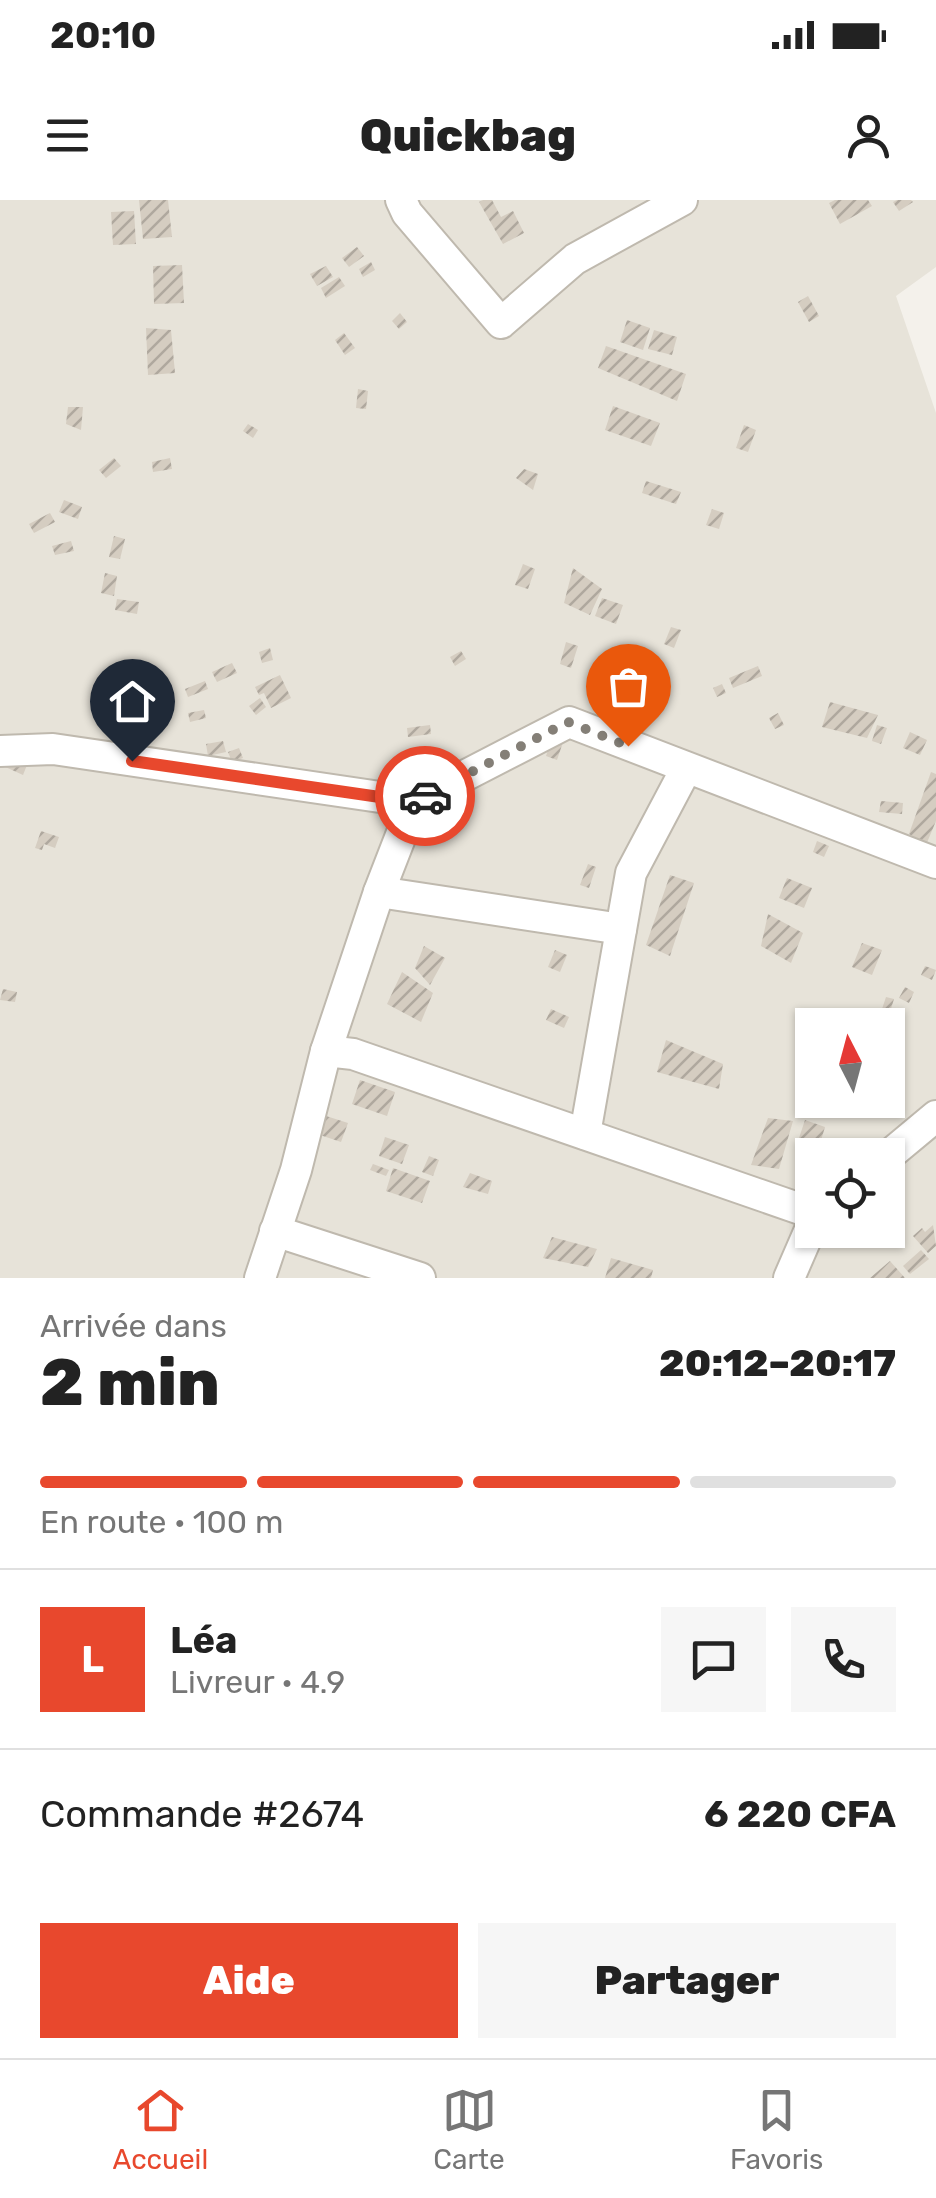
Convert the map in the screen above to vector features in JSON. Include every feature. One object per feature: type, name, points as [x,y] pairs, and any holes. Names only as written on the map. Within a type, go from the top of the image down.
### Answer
[{"type":"street","points":[[401,200],[406,213],[501,323],[574,258],[682,200]]},
{"type":"street","points":[[0,750],[52,749],[414,802],[568,722],[936,863]]},
{"type":"street","points":[[586,1134],[632,872],[686,769]]},
{"type":"street","points":[[260,1278],[296,1170],[326,1050],[414,802]]},
{"type":"street","points":[[379,892],[621,928]]},
{"type":"street","points":[[326,1050],[352,1054],[795,1207]]},
{"type":"street","points":[[905,1142],[936,1116]]},
{"type":"street","points":[[276,1231],[420,1278]]},
{"type":"street","points":[[790,1278],[803,1248]]},
{"type":"shaded area","points":[[0,200],[936,200],[936,267],[896,296],[936,413],[936,1278],[0,1278]]},
{"type":"building","points":[[139,200],[168,200],[172,237],[143,239]]},
{"type":"building","points":[[492,200],[501,217],[513,211],[524,233],[503,244],[479,202]]},
{"type":"building","points":[[868,200],[872,206],[840,224],[829,203]]},
{"type":"building","points":[[893,202],[913,202],[899,211]]},
{"type":"building","points":[[134,211],[136,244],[113,245],[111,212]]},
{"type":"building","points":[[357,247],[364,256],[349,267],[342,258]]},
{"type":"building","points":[[371,262],[375,270],[363,277],[359,269]]},
{"type":"building","points":[[182,265],[184,303],[154,304],[153,266]]},
{"type":"building","points":[[326,266],[333,277],[317,286],[310,274]]},
{"type":"building","points":[[339,277],[345,286],[326,298],[321,288]]},
{"type":"building","points":[[808,296],[819,316],[809,322],[798,302]]},
{"type":"building","points":[[400,313],[407,322],[399,329],[392,321]]},
{"type":"building","points":[[627,320],[650,328],[643,350],[620,342]]},
{"type":"building","points":[[146,328],[171,330],[175,373],[148,375]]},
{"type":"building","points":[[654,330],[677,337],[672,355],[648,349]]},
{"type":"building","points":[[344,333],[355,348],[345,355],[335,340]]},
{"type":"building","points":[[606,346],[686,374],[677,401],[598,368]]},
{"type":"building","points":[[358,389],[368,391],[366,409],[356,408]]},
{"type":"building","points":[[613,406],[660,423],[651,446],[605,430]]},
{"type":"building","points":[[68,407],[83,407],[81,430],[66,424]]},
{"type":"building","points":[[248,424],[258,430],[253,438],[243,431]]},
{"type":"building","points":[[744,425],[756,430],[748,452],[736,448]]},
{"type":"building","points":[[114,458],[121,466],[106,478],[99,470]]},
{"type":"building","points":[[170,458],[172,469],[153,472],[152,462]]},
{"type":"building","points":[[524,469],[538,474],[533,490],[516,478]]},
{"type":"building","points":[[646,481],[681,492],[676,504],[642,493]]},
{"type":"building","points":[[64,500],[82,507],[78,519],[59,512]]},
{"type":"building","points":[[712,509],[724,513],[719,529],[706,525]]},
{"type":"building","points":[[50,513],[55,522],[34,533],[29,524]]},
{"type":"building","points":[[114,536],[125,539],[120,559],[109,557]]},
{"type":"building","points":[[71,541],[74,551],[55,555],[52,546]]},
{"type":"building","points":[[523,564],[535,569],[528,589],[515,585]]},
{"type":"building","points":[[573,568],[602,589],[590,615],[564,603]]},
{"type":"building","points":[[105,573],[117,576],[114,596],[101,593]]},
{"type":"building","points":[[602,598],[623,605],[616,624],[595,616]]},
{"type":"building","points":[[117,599],[139,602],[137,614],[115,610]]},
{"type":"building","points":[[671,627],[681,630],[674,648],[664,644]]},
{"type":"building","points":[[566,642],[578,646],[571,668],[560,664]]},
{"type":"building","points":[[270,648],[273,660],[262,663],[259,652]]},
{"type":"building","points":[[461,651],[466,659],[455,666],[450,657]]},
{"type":"building","points":[[232,663],[237,673],[217,682],[212,672]]},
{"type":"building","points":[[758,666],[762,676],[733,688],[729,678]]},
{"type":"building","points":[[280,675],[291,698],[271,708],[264,693],[259,695],[255,687]]},
{"type":"building","points":[[205,681],[208,689],[188,697],[185,689]]},
{"type":"building","points":[[722,684],[726,693],[717,697],[713,688]]},
{"type":"building","points":[[260,698],[266,707],[256,715],[249,706]]},
{"type":"building","points":[[830,702],[878,715],[867,738],[822,727]]},
{"type":"building","points":[[204,710],[206,718],[190,722],[188,713]]},
{"type":"building","points":[[778,713],[784,725],[775,729],[769,718]]},
{"type":"building","points":[[430,725],[431,734],[408,737],[407,728]]},
{"type":"building","points":[[877,725],[887,728],[881,744],[872,741]]},
{"type":"building","points":[[554,732],[565,736],[557,760],[546,756]]},
{"type":"building","points":[[910,732],[927,740],[920,755],[903,748]]},
{"type":"building","points":[[223,741],[226,752],[208,756],[206,744]]},
{"type":"building","points":[[239,748],[243,758],[232,762],[228,752]]},
{"type":"building","points":[[1,765],[27,765],[23,775]]},
{"type":"building","points":[[931,772],[936,774],[936,821],[926,845],[909,834]]},
{"type":"building","points":[[881,801],[903,803],[902,814],[879,812]]},
{"type":"building","points":[[41,831],[59,837],[55,848],[44,844],[42,850],[35,848]]},
{"type":"building","points":[[817,841],[829,846],[824,857],[813,852]]},
{"type":"building","points":[[588,864],[596,867],[589,888],[580,885]]},
{"type":"building","points":[[670,875],[694,883],[670,956],[646,945]]},
{"type":"building","points":[[787,878],[812,888],[804,908],[779,898]]},
{"type":"building","points":[[768,914],[803,933],[791,963],[761,946]]},
{"type":"building","points":[[862,943],[882,950],[872,975],[852,967]]},
{"type":"building","points":[[424,946],[445,958],[430,985],[415,968]]},
{"type":"building","points":[[555,950],[567,955],[560,972],[548,967]]},
{"type":"building","points":[[925,966],[936,970],[932,980],[921,975]]},
{"type":"building","points":[[402,972],[433,993],[421,1022],[387,1004]]},
{"type":"building","points":[[905,987],[914,992],[909,1003],[899,998]]},
{"type":"building","points":[[3,989],[17,992],[15,1002],[0,1000]]},
{"type":"building","points":[[886,997],[894,999],[891,1008],[882,1008]]},
{"type":"building","points":[[551,1009],[569,1017],[564,1028],[546,1020]]},
{"type":"building","points":[[666,1040],[723,1064],[719,1089],[657,1072]]},
{"type":"building","points":[[360,1080],[395,1092],[387,1116],[352,1104]]},
{"type":"building","points":[[323,1115],[348,1123],[341,1142],[317,1134]]},
{"type":"building","points":[[768,1118],[793,1121],[779,1169],[751,1165]]},
{"type":"building","points":[[805,1120],[825,1127],[822,1138],[799,1138]]},
{"type":"building","points":[[385,1137],[409,1145],[402,1164],[379,1156]]},
{"type":"building","points":[[429,1156],[439,1160],[433,1176],[422,1172]]},
{"type":"building","points":[[373,1164],[389,1170],[386,1176],[370,1170]]},
{"type":"building","points":[[393,1168],[430,1181],[422,1203],[386,1191]]},
{"type":"building","points":[[470,1173],[492,1181],[488,1194],[463,1187]]},
{"type":"building","points":[[933,1225],[936,1246],[928,1253],[913,1236]]},
{"type":"building","points":[[552,1237],[597,1249],[588,1267],[543,1258]]},
{"type":"building","points":[[921,1250],[929,1259],[910,1274],[903,1266]]},
{"type":"building","points":[[611,1258],[653,1270],[651,1278],[605,1278]]},
{"type":"building","points":[[890,1261],[905,1278],[870,1278]]},
{"type":"way so far","points":[[425,796],[568,722],[628,746]]},
{"type":"route","points":[[132,761],[414,802],[425,796]]}]
